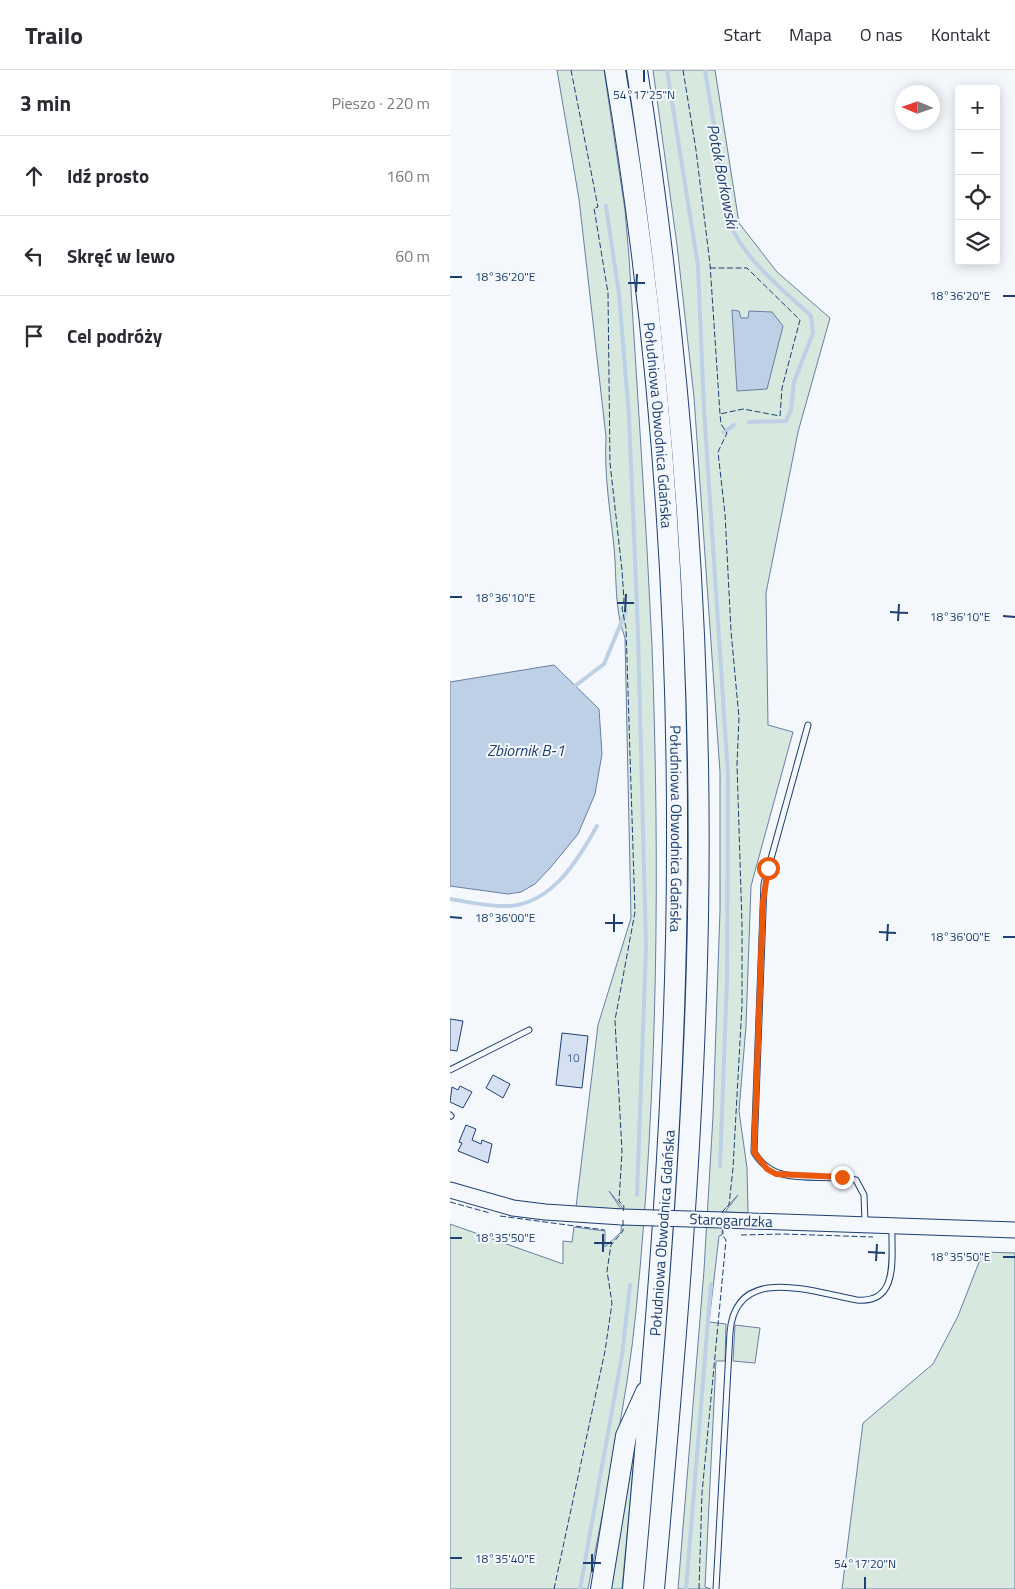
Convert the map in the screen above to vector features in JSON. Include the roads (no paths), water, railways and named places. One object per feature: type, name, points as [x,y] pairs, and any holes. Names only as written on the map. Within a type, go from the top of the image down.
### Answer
[{"type":"highway","name":"Południowa Obwodnica Gdańska","points":[[615,70],[640,234],[655,378],[669,555],[676,703],[677,849],[669,1135],[652,1381],[633,1589]]},
{"type":"highway","name":"Południowa Obwodnica Gdańska","points":[[637,70],[650,153],[674,353],[693,613],[698,786],[697,960],[691,1140],[654,1589]]},
{"type":"highway","points":[[601,1589],[606,1549],[627,1430],[652,1381]]},
{"type":"highway","points":[[662,1496],[667,1589]]},
{"type":"main road","name":"Starogardzka","points":[[450,1190],[521,1209],[622,1216],[1015,1230]]},
{"type":"lane","points":[[808,725],[764,884],[754,1152],[767,1169],[776,1174],[842,1177],[856,1180],[864,1195],[864,1225]]},
{"type":"lane","points":[[450,1070],[529,1030]]},
{"type":"lane","points":[[716,1589],[730,1332],[735,1309],[751,1293],[772,1286],[857,1300],[868,1301],[877,1298],[889,1284],[892,1226]]},
{"type":"water","points":[[732,310],[739,311],[741,318],[748,318],[749,311],[772,312],[783,326],[767,389],[737,391]]},
{"type":"water","name":"Zbiornik B-1","points":[[554,665],[599,709],[602,754],[595,794],[578,834],[535,884],[521,892],[508,894],[450,886],[450,682]]},
{"type":"waterway","points":[[667,70],[698,266],[704,409],[728,775],[727,980],[720,1166]]},
{"type":"waterway","name":"Potok Borkowski","points":[[705,70],[730,224],[745,250],[755,262],[811,316],[813,333],[794,382],[791,410],[786,421],[749,422]]},
{"type":"waterway","points":[[606,206],[619,294],[629,416],[638,633],[646,947],[637,1195]]},
{"type":"waterway","name":"Potok Borkowski","points":[[724,432],[734,425]]},
{"type":"waterway","name":"Potok Borkowski","points":[[575,686],[604,664],[626,611]]},
{"type":"waterway","points":[[450,899],[486,905],[508,906],[524,903],[538,897],[550,889],[572,866],[597,826]]},
{"type":"waterway","points":[[686,1589],[711,1284]]},
{"type":"waterway","points":[[580,1589],[622,1355],[630,1285]]}]
